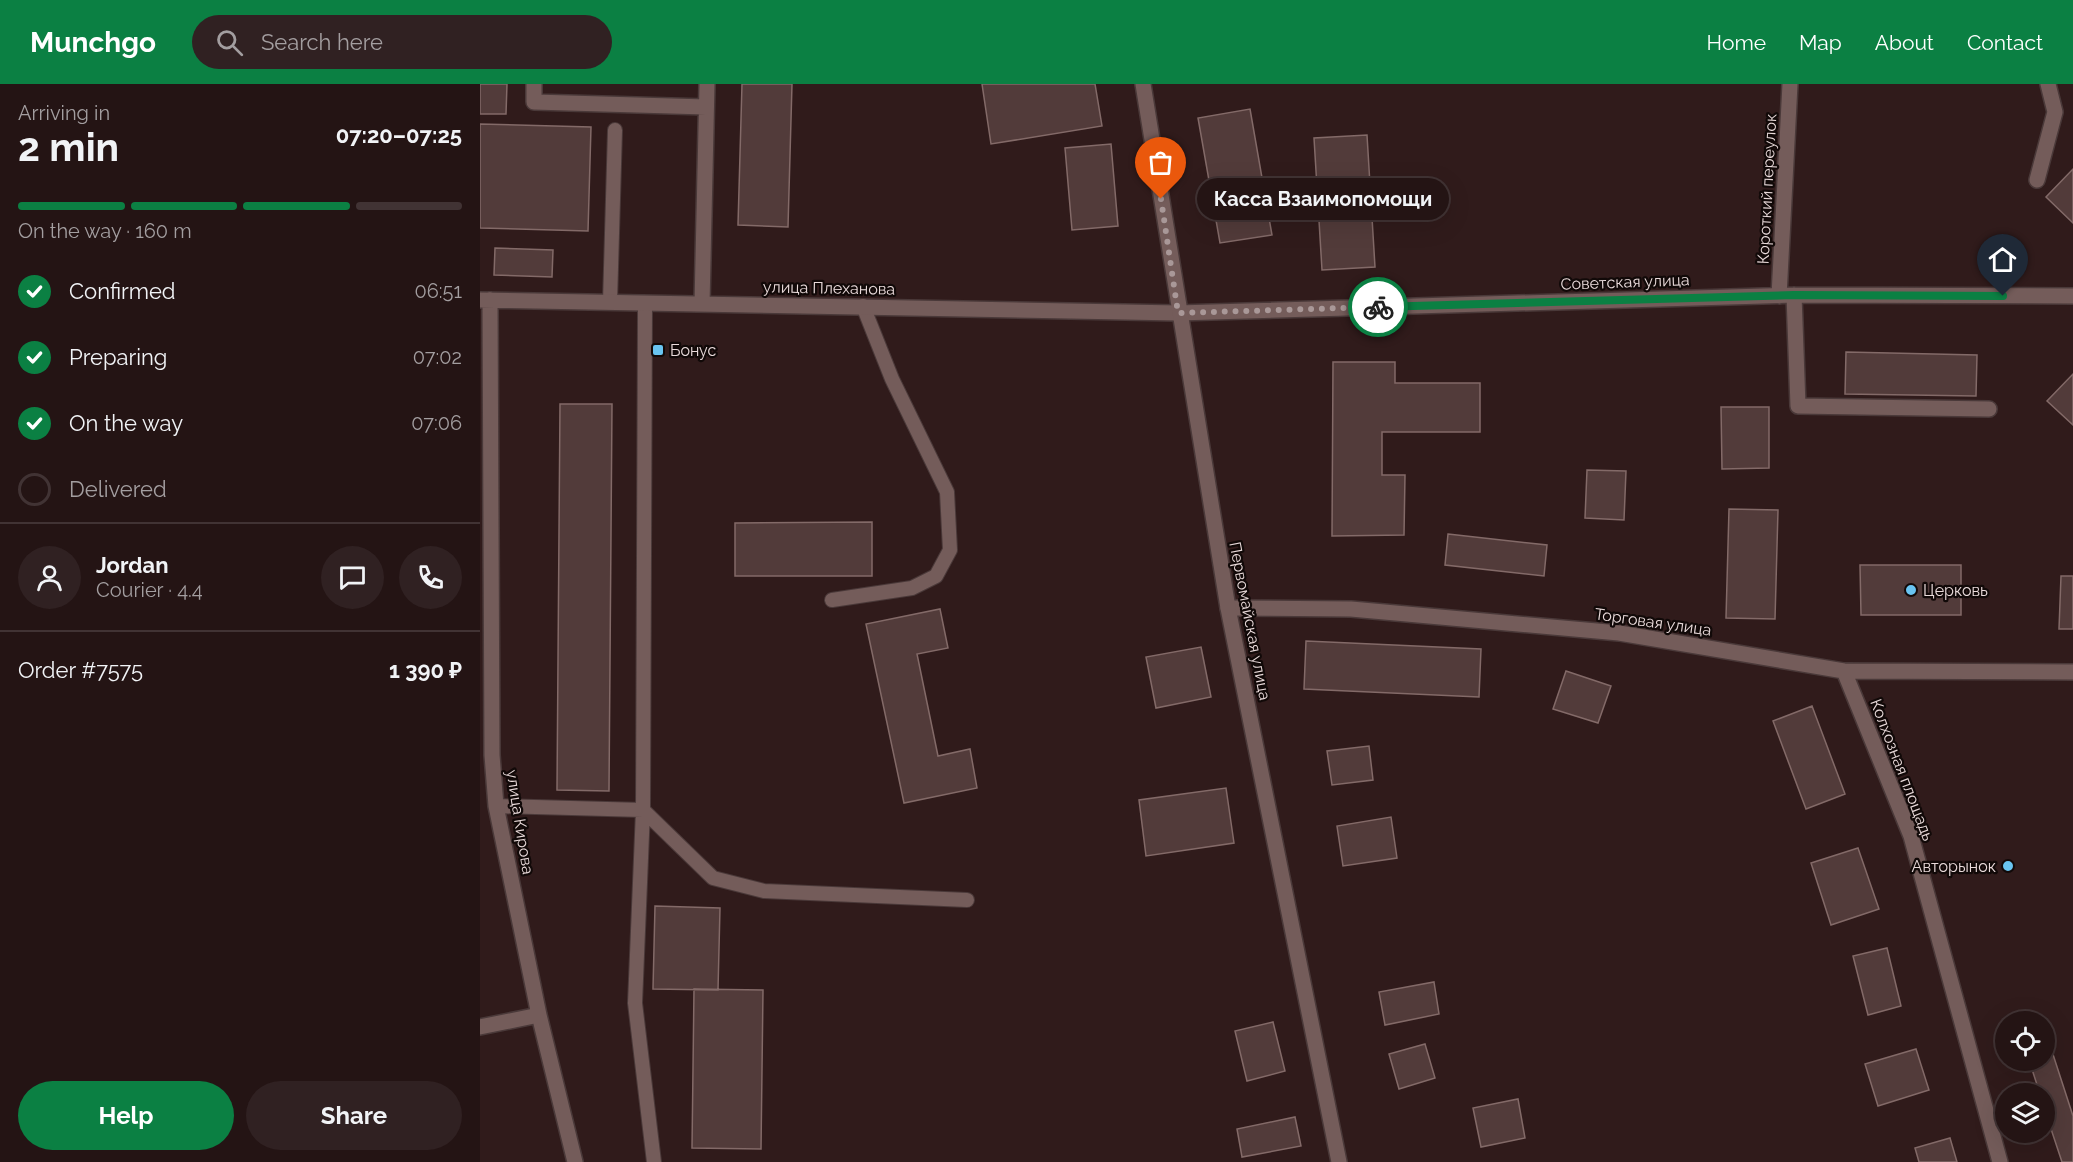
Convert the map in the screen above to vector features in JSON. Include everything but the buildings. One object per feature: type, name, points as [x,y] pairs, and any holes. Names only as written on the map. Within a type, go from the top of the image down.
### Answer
[{"type":"street","points":[[534,84],[534,102],[706,107]]},
{"type":"street","points":[[702,304],[707,84]]},
{"type":"street","name":"Первомайская улица","points":[[1143,84],[1178,313],[1228,608],[1339,1162]]},
{"type":"street","name":"Короткий переулок","points":[[1790,84],[1786,295],[1798,406],[1989,409]]},
{"type":"street","points":[[2037,180],[2055,112],[2048,84]]},
{"type":"street","name":"Советская улица","points":[[1178,313],[1786,295],[2073,296]]},
{"type":"street","name":"улица Плеханова","points":[[485,300],[1178,313]]},
{"type":"street","name":"улица Кирова","points":[[485,300],[486,755],[539,1015],[574,1162]]},
{"type":"street","name":"Торговая улица","points":[[1228,608],[1351,609],[1619,633],[1844,671],[2073,672]]},
{"type":"street","name":"Колхозная площадь","points":[[1844,671],[1911,836],[2000,1162]]},
{"type":"street","points":[[480,1027],[539,1015]]},
{"type":"lane","points":[[610,302],[615,130]]},
{"type":"lane","points":[[645,304],[644,810],[635,1003],[654,1162]]},
{"type":"lane","points":[[832,600],[912,588],[936,576],[950,550],[947,492],[892,379],[863,306]]},
{"type":"lane","points":[[496,806],[644,810],[713,878],[764,891],[967,900]]},
{"type":"way so far","points":[[1161,199],[1178,313],[1378,307]]},
{"type":"place","name":"Касса Взаимопомощи","points":[[1161,199]]},
{"type":"place","name":"Бонус","points":[[658,350]]},
{"type":"place","name":"Церковь","points":[[1911,590]]},
{"type":"place","name":"Авторынок","points":[[2008,866]]},
{"type":"route","points":[[1378,307],[1794,295],[2003,296]]}]
